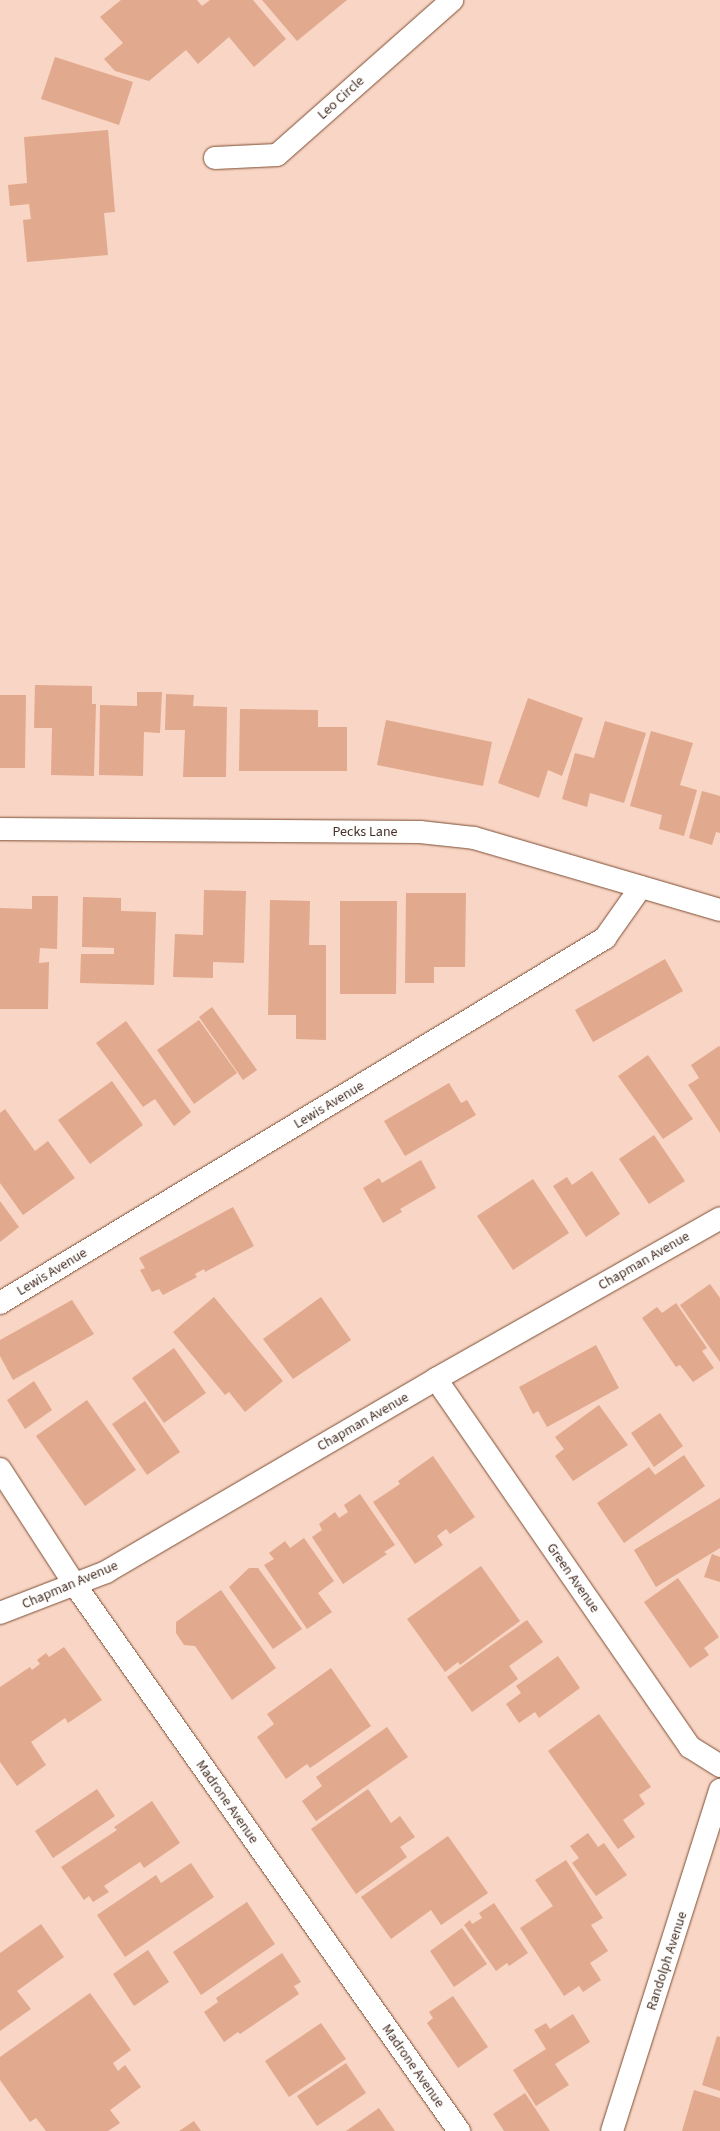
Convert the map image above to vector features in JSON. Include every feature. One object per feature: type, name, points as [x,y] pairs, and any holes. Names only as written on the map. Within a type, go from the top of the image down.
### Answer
[{"type":"street","name":"Leo Circle","points":[[215,158],[277,155],[452,0]]},
{"type":"street","name":"Pecks Lane","points":[[0,829],[420,832],[474,838],[720,910]]},
{"type":"street","name":"Lewis Avenue","points":[[0,1303],[605,938],[641,887]]},
{"type":"street","name":"Chapman Avenue","points":[[0,1613],[74,1586],[106,1572],[436,1379],[720,1218]]},
{"type":"street","name":"Green Avenue","points":[[436,1379],[690,1747],[720,1766]]},
{"type":"street","name":"Madrone Avenue","points":[[0,1469],[74,1586],[459,2131]]},
{"type":"street","name":"Randolph Avenue","points":[[612,2131],[720,1790]]},
{"type":"building","points":[[121,0],[197,0],[202,6],[210,0],[253,0],[286,39],[254,67],[229,37],[198,64],[186,50],[149,81],[115,71],[104,59],[123,43],[100,17]]},
{"type":"building","points":[[262,0],[347,0],[297,41]]},
{"type":"building","points":[[55,57],[133,82],[119,125],[41,99]]},
{"type":"building","points":[[108,130],[115,212],[104,213],[108,255],[27,262],[23,220],[31,219],[29,204],[10,206],[8,185],[27,183],[24,137]]},
{"type":"building","points":[[35,685],[92,686],[92,704],[96,704],[94,776],[51,775],[52,728],[34,728]]},
{"type":"building","points":[[137,692],[162,692],[160,733],[144,732],[143,776],[99,775],[100,705],[137,706]]},
{"type":"building","points":[[166,694],[194,695],[193,706],[227,707],[226,777],[183,777],[185,730],[165,730]]},
{"type":"building","points":[[0,695],[26,695],[25,768],[0,768]]},
{"type":"building","points":[[528,698],[583,718],[562,776],[548,770],[539,798],[498,783]]},
{"type":"building","points":[[240,709],[318,710],[318,727],[347,727],[347,771],[239,771]]},
{"type":"building","points":[[386,720],[492,742],[483,786],[377,765]]},
{"type":"building","points":[[605,721],[646,733],[624,803],[590,793],[587,807],[562,799],[575,753],[594,758]]},
{"type":"building","points":[[651,731],[693,743],[680,785],[697,790],[684,836],[659,829],[662,815],[630,806]]},
{"type":"building","points":[[702,791],[720,796],[720,833],[716,832],[712,845],[689,838]]},
{"type":"building","points":[[204,890],[246,891],[244,963],[213,962],[213,978],[173,977],[175,934],[203,935]]},
{"type":"building","points":[[406,893],[466,893],[465,967],[434,967],[434,983],[405,983]]},
{"type":"building","points":[[32,896],[58,896],[57,949],[40,948],[39,963],[49,962],[48,1009],[0,1009],[0,908],[32,909]]},
{"type":"building","points":[[83,897],[121,898],[121,911],[156,912],[154,985],[80,983],[81,954],[114,954],[114,948],[82,947]]},
{"type":"building","points":[[270,900],[310,901],[309,945],[326,945],[326,1040],[296,1039],[296,1015],[268,1015]]},
{"type":"building","points":[[340,901],[397,901],[396,994],[340,994]]},
{"type":"building","points":[[665,959],[683,991],[593,1042],[575,1010]]},
{"type":"building","points":[[212,1007],[257,1070],[243,1080],[199,1017]]},
{"type":"building","points":[[199,1020],[237,1073],[194,1104],[157,1050]]},
{"type":"building","points":[[126,1021],[191,1112],[174,1126],[155,1099],[143,1107],[96,1043]]},
{"type":"building","points":[[719,1046],[720,1133],[688,1085],[699,1078],[691,1065]]},
{"type":"building","points":[[648,1055],[693,1119],[663,1139],[618,1076]]},
{"type":"building","points":[[112,1081],[143,1125],[90,1164],[58,1120]]},
{"type":"building","points":[[449,1083],[461,1103],[467,1100],[476,1115],[405,1156],[384,1121]]},
{"type":"building","points":[[5,1109],[35,1151],[48,1141],[75,1178],[23,1215],[0,1183],[0,1113]]},
{"type":"building","points":[[654,1135],[685,1181],[649,1204],[619,1159]]},
{"type":"building","points":[[421,1160],[436,1188],[400,1209],[402,1212],[383,1223],[363,1188],[379,1178],[382,1183]]},
{"type":"building","points":[[592,1171],[620,1214],[586,1237],[553,1186],[567,1177],[572,1185]]},
{"type":"building","points":[[533,1179],[569,1233],[513,1270],[477,1216]]},
{"type":"building","points":[[0,1201],[19,1227],[0,1242]]},
{"type":"building","points":[[233,1207],[254,1246],[205,1272],[204,1269],[195,1274],[197,1277],[163,1295],[159,1289],[152,1292],[140,1270],[145,1268],[139,1258]]},
{"type":"building","points":[[710,1284],[720,1298],[720,1362],[680,1305]]},
{"type":"building","points":[[214,1297],[283,1381],[245,1412],[229,1392],[225,1395],[173,1332]]},
{"type":"building","points":[[321,1297],[351,1340],[293,1379],[263,1339]]},
{"type":"building","points":[[72,1300],[94,1334],[13,1380],[0,1356],[0,1340]]},
{"type":"building","points":[[676,1303],[707,1348],[702,1351],[714,1368],[693,1382],[680,1365],[676,1367],[642,1318],[657,1307],[662,1313]]},
{"type":"building","points":[[596,1345],[619,1388],[547,1427],[538,1411],[533,1414],[519,1387]]},
{"type":"building","points":[[174,1348],[206,1393],[164,1423],[132,1378]]},
{"type":"building","points":[[34,1381],[52,1410],[25,1429],[7,1400]]},
{"type":"building","points":[[87,1400],[136,1470],[85,1506],[36,1436]]},
{"type":"building","points":[[145,1401],[180,1452],[147,1475],[112,1424]]},
{"type":"building","points":[[599,1405],[628,1445],[573,1481],[555,1456],[564,1449],[555,1437]]},
{"type":"building","points":[[660,1413],[683,1446],[654,1467],[631,1433]]},
{"type":"building","points":[[684,1455],[705,1486],[624,1543],[597,1503],[649,1467],[655,1475]]},
{"type":"building","points":[[433,1456],[475,1517],[450,1534],[446,1529],[437,1536],[443,1545],[415,1564],[373,1502],[400,1484],[398,1481]]},
{"type":"building","points":[[360,1494],[395,1545],[384,1552],[387,1554],[343,1584],[312,1537],[322,1530],[319,1524],[335,1512],[339,1518],[348,1512],[344,1505]]},
{"type":"building","points":[[720,1498],[720,1548],[656,1587],[634,1550]]},
{"type":"building","points":[[304,1538],[334,1581],[318,1593],[332,1612],[307,1629],[264,1565],[274,1559],[269,1553],[285,1541],[290,1548]]},
{"type":"building","points":[[712,1554],[720,1557],[720,1582],[704,1577]]},
{"type":"building","points":[[481,1566],[520,1621],[460,1665],[458,1662],[445,1672],[407,1619]]},
{"type":"building","points":[[249,1568],[258,1568],[302,1629],[273,1649],[229,1587]]},
{"type":"building","points":[[678,1578],[719,1637],[704,1648],[709,1655],[690,1668],[644,1602]]},
{"type":"building","points":[[221,1590],[276,1668],[232,1700],[195,1646],[184,1645],[176,1633],[176,1622]]},
{"type":"building","points":[[527,1620],[543,1642],[509,1666],[518,1679],[472,1712],[447,1677]]},
{"type":"building","points":[[64,1647],[102,1700],[68,1723],[65,1718],[31,1742],[46,1765],[17,1786],[0,1762],[0,1687],[30,1667],[32,1670],[40,1664],[37,1660],[46,1653],[49,1657]]},
{"type":"building","points":[[558,1656],[580,1688],[539,1718],[535,1712],[519,1723],[506,1704],[521,1693],[516,1686]]},
{"type":"building","points":[[331,1668],[371,1726],[310,1768],[307,1764],[286,1779],[257,1737],[274,1724],[267,1714]]},
{"type":"building","points":[[599,1714],[651,1787],[639,1795],[645,1804],[623,1820],[635,1837],[618,1849],[548,1751]]},
{"type":"building","points":[[387,1727],[408,1757],[316,1821],[302,1801],[322,1786],[316,1777]]},
{"type":"building","points":[[97,1789],[115,1816],[53,1858],[35,1831]]},
{"type":"building","points":[[368,1789],[391,1823],[400,1816],[415,1837],[400,1847],[407,1857],[356,1894],[311,1829]]},
{"type":"building","points":[[152,1801],[180,1843],[144,1868],[140,1862],[104,1886],[109,1892],[93,1902],[89,1896],[84,1900],[61,1867],[117,1830],[114,1827]]},
{"type":"building","points":[[588,1833],[598,1847],[604,1843],[627,1875],[596,1896],[572,1863],[579,1858],[570,1846]]},
{"type":"building","points":[[448,1836],[488,1893],[441,1925],[431,1910],[391,1939],[361,1897]]},
{"type":"building","points":[[566,1860],[603,1918],[591,1925],[608,1951],[590,1963],[601,1980],[583,1992],[579,1986],[564,1996],[520,1928],[553,1906],[535,1880]]},
{"type":"building","points":[[191,1863],[214,1897],[125,1957],[97,1915],[156,1875],[161,1883]]},
{"type":"building","points":[[247,1902],[275,1944],[201,1995],[173,1952]]},
{"type":"building","points":[[494,1903],[528,1953],[509,1966],[507,1963],[496,1971],[464,1925],[470,1920],[472,1924],[482,1918],[479,1913]]},
{"type":"building","points":[[41,1924],[64,1957],[17,1991],[31,2009],[0,2031],[0,1953]]},
{"type":"building","points":[[462,1928],[487,1964],[454,1987],[430,1951]]},
{"type":"building","points":[[148,1950],[169,1982],[134,2006],[113,1974]]},
{"type":"building","points":[[282,1953],[301,1982],[294,1986],[299,1994],[240,2034],[238,2032],[224,2042],[204,2012],[218,2002],[216,1998]]},
{"type":"building","points":[[90,1993],[131,2050],[113,2063],[118,2071],[125,2065],[141,2087],[110,2110],[120,2123],[108,2131],[46,2131],[36,2118],[30,2122],[0,2080],[0,2057]]},
{"type":"building","points":[[453,1996],[488,2047],[458,2068],[427,2023],[433,2018],[429,2012]]},
{"type":"building","points":[[573,2014],[590,2042],[555,2064],[569,2085],[536,2106],[513,2070],[546,2049],[534,2030],[546,2023],[550,2029]]},
{"type":"building","points":[[321,2023],[346,2059],[289,2097],[265,2061]]},
{"type":"building","points":[[717,2036],[720,2037],[720,2091],[702,2085]]},
{"type":"building","points":[[346,2063],[366,2093],[317,2126],[297,2096]]},
{"type":"building","points":[[694,2090],[720,2098],[720,2131],[682,2131]]},
{"type":"building","points":[[525,2093],[550,2131],[504,2131],[493,2114]]},
{"type":"building","points":[[379,2108],[395,2131],[346,2131]]},
{"type":"building","points":[[194,2121],[201,2131],[179,2131]]}]
